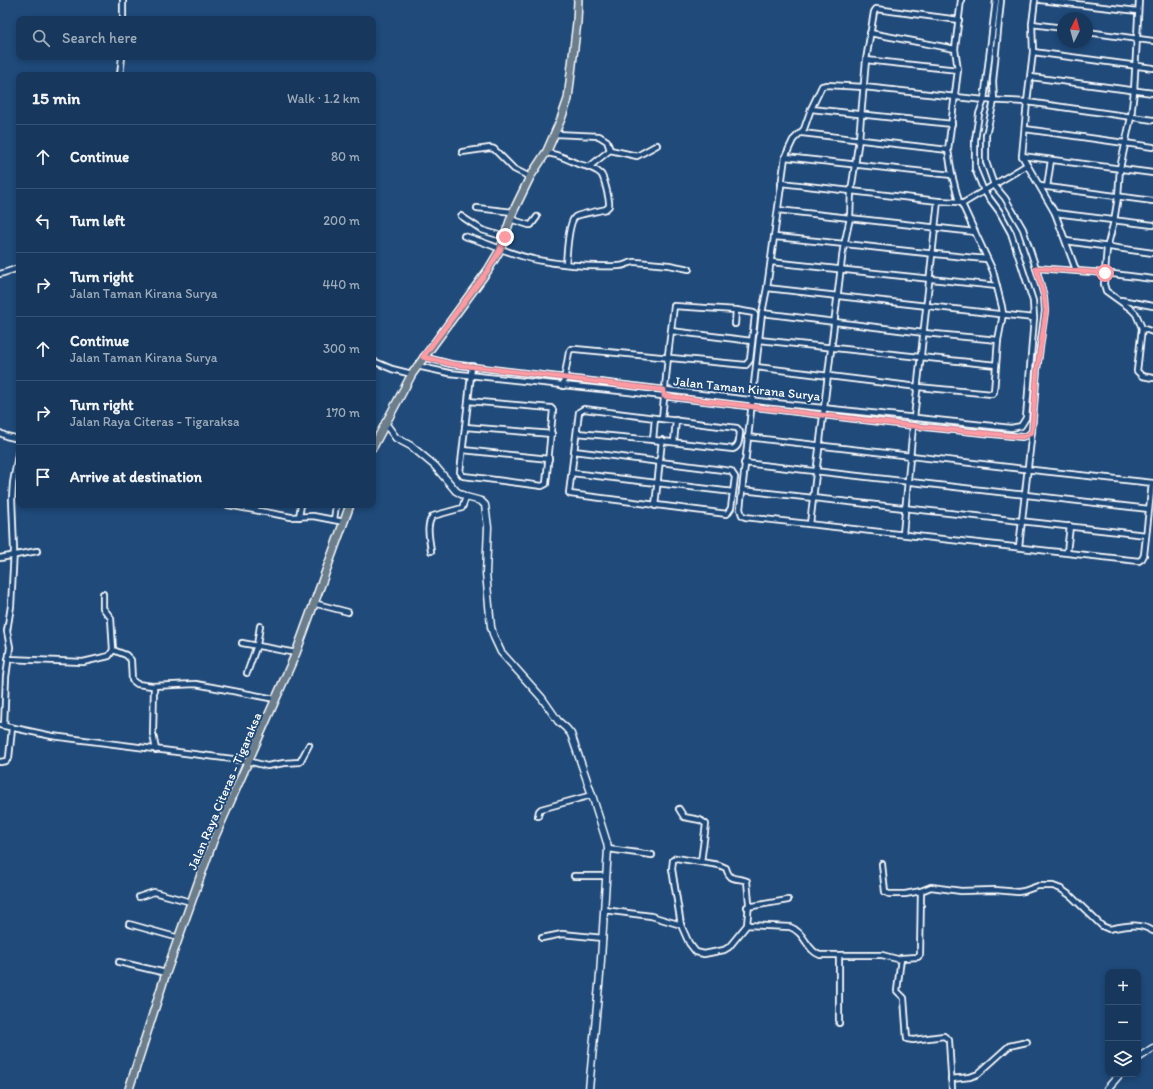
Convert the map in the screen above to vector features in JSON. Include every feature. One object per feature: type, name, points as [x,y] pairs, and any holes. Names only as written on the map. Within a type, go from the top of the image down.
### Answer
[{"type":"main road","points":[[376,441],[417,366],[488,270],[500,250],[512,215],[530,177],[546,153],[568,99],[577,22],[578,0]]},
{"type":"main road","name":"Jalan Raya Citeras - Tigaraksa","points":[[128,1089],[166,973],[180,938],[213,841],[296,653],[349,508]]},
{"type":"street","points":[[123,0],[123,16]]},
{"type":"street","points":[[756,367],[918,387],[993,393],[998,340],[1003,314],[1002,307],[994,272],[960,203],[952,175],[948,150],[956,97],[958,70],[955,49],[961,0]]},
{"type":"street","points":[[767,288],[1034,318],[1033,301],[1011,233],[999,211],[984,191],[975,170],[975,140],[979,114],[984,100],[996,0]]},
{"type":"street","points":[[1002,0],[994,75],[994,101],[986,135],[986,162],[994,185],[1005,198],[1023,229],[1044,296],[1046,311],[1037,370],[1019,547]]},
{"type":"street","points":[[1034,0],[1032,24],[1033,52],[1022,156],[1055,213],[1076,270]]},
{"type":"street","points":[[1040,0],[1138,11]]},
{"type":"street","points":[[1139,0],[1134,90],[1120,168],[1114,221],[1107,248],[1104,287],[1106,291],[1136,314],[1142,328],[1137,371],[1142,376],[1153,378]]},
{"type":"street","points":[[810,524],[844,243],[850,218],[851,191],[862,113],[866,60],[874,12],[876,9],[959,20]]},
{"type":"street","points":[[1032,24],[1057,27]]},
{"type":"street","points":[[870,33],[955,49]]},
{"type":"street","points":[[1093,33],[1153,41]]},
{"type":"street","points":[[1033,52],[1153,68]]},
{"type":"street","points":[[120,72],[122,60]]},
{"type":"street","points":[[866,60],[958,70]]},
{"type":"street","points":[[1031,78],[1153,93]]},
{"type":"street","points":[[747,436],[819,446],[1153,483],[1144,555],[1141,560],[1139,561],[745,517],[742,515],[740,509],[747,436],[762,313],[767,288],[785,157],[793,140],[802,132],[808,121],[811,109],[822,86],[864,87],[994,101],[1027,102],[1153,120]]},
{"type":"street","points":[[811,109],[862,113],[952,124]]},
{"type":"street","points":[[1025,129],[1153,147]]},
{"type":"street","points":[[802,132],[948,150]]},
{"type":"street","points":[[554,134],[599,136],[607,141],[610,150]]},
{"type":"street","points":[[610,150],[637,156],[657,145]]},
{"type":"street","points":[[462,152],[490,148],[494,149],[514,169],[530,177]]},
{"type":"street","points":[[589,167],[610,150]]},
{"type":"street","points":[[546,153],[560,155],[598,171],[604,178],[609,204],[606,209],[580,214],[573,219],[568,238],[566,264]]},
{"type":"street","points":[[1022,156],[1153,173]]},
{"type":"street","points":[[785,157],[952,175]]},
{"type":"street","points":[[1047,187],[1051,160]]},
{"type":"street","points":[[781,183],[960,203],[984,191],[1027,165]]},
{"type":"street","points":[[1040,186],[1153,200]]},
{"type":"street","points":[[914,418],[938,201]]},
{"type":"street","points":[[477,208],[512,215],[529,225],[531,225],[537,217]]},
{"type":"street","points":[[778,210],[975,232]]},
{"type":"street","points":[[1055,213],[1153,225]]},
{"type":"street","points":[[461,216],[482,230],[505,237]]},
{"type":"street","points":[[464,236],[500,250],[536,260],[566,264],[621,266],[636,262],[669,265],[689,269]]},
{"type":"street","points":[[774,236],[987,259]]},
{"type":"street","points":[[1066,241],[1107,248],[1153,253]]},
{"type":"street","points":[[770,262],[841,268],[997,286]]},
{"type":"street","points":[[1036,268],[1076,270],[1153,279]]},
{"type":"street","points":[[0,274],[16,269]]},
{"type":"street","points":[[1119,300],[1153,306]]},
{"type":"street","points":[[563,386],[569,352],[571,349],[668,357],[746,365],[750,360],[755,315],[752,312],[674,306],[670,331],[668,357],[664,390],[662,419]]},
{"type":"street","points":[[735,324],[736,310]]},
{"type":"street","points":[[762,313],[924,333],[998,340]]},
{"type":"street","name":"Jalan Taman Kirana Surya","points":[[423,357],[451,364],[664,390],[1012,428],[1021,426],[1026,418],[1034,318]]},
{"type":"street","points":[[1142,328],[1153,332]]},
{"type":"street","points":[[670,331],[752,341]]},
{"type":"street","points":[[759,340],[996,365]]},
{"type":"street","points":[[376,362],[392,369],[412,374]]},
{"type":"street","name":"Jalan Taman Kirana Surya","points":[[417,366],[449,373],[664,396],[913,426],[1022,437],[1028,435],[1032,431]]},
{"type":"street","points":[[468,401],[551,408],[554,412],[546,484],[542,486],[463,476],[460,472],[463,450],[465,427],[472,366]]},
{"type":"street","points":[[574,451],[731,471],[735,477],[731,511],[727,514],[655,506],[571,495],[569,493],[574,451],[577,433],[579,412],[582,409],[737,428],[740,432],[738,444],[733,449],[662,440],[577,433]]},
{"type":"street","points":[[653,440],[655,418]]},
{"type":"street","points":[[674,442],[676,420]]},
{"type":"street","points":[[385,423],[396,438],[411,446],[435,466],[456,492],[466,497],[484,502],[488,527],[486,573],[491,627],[497,645],[504,656],[542,698],[558,721],[571,734],[592,795],[608,849],[603,938],[589,1089]]},
{"type":"street","points":[[903,534],[913,426]]},
{"type":"street","points":[[465,427],[552,434]]},
{"type":"street","points":[[0,433],[16,438]]},
{"type":"street","points":[[655,506],[662,440]]},
{"type":"street","points":[[463,450],[549,460]]},
{"type":"street","points":[[744,463],[1149,509]]},
{"type":"street","points":[[16,466],[12,499],[13,555],[11,606],[7,631],[10,647],[2,726],[52,736],[248,761],[267,766],[284,763],[297,763],[301,760],[309,745]]},
{"type":"street","points":[[572,473],[733,492]]},
{"type":"street","points":[[742,490],[1146,535]]},
{"type":"street","points":[[431,551],[430,519],[433,516],[462,508],[466,497]]},
{"type":"street","points":[[244,508],[291,517],[313,516],[344,522]]},
{"type":"street","points":[[299,517],[300,508]]},
{"type":"street","points":[[334,520],[336,508]]},
{"type":"street","points":[[1067,552],[1070,526]]},
{"type":"street","points":[[0,558],[37,551]]},
{"type":"street","points":[[8,659],[83,662],[102,659],[109,656],[113,650],[111,618],[104,612],[103,594]]},
{"type":"street","points":[[313,603],[348,612]]},
{"type":"street","points":[[247,673],[257,645],[260,626]]},
{"type":"street","points":[[242,643],[296,653]]},
{"type":"street","points":[[113,650],[126,655],[131,660],[133,682],[141,685],[154,686],[196,684],[275,699]]},
{"type":"street","points":[[154,686],[153,734],[156,750]]},
{"type":"street","points":[[0,762],[6,761],[9,758],[12,728]]},
{"type":"street","points":[[538,816],[541,809],[592,795]]},
{"type":"street","points":[[679,809],[684,817],[700,820],[706,824],[701,862]]},
{"type":"street","points":[[608,849],[652,855]]},
{"type":"street","points":[[676,858],[701,862],[724,866],[729,876],[747,881],[749,903],[747,925],[727,949],[721,952],[704,954],[696,952],[681,925],[672,862],[676,858]]},
{"type":"street","points":[[882,864],[886,893],[904,894],[931,887],[961,891],[995,890],[1018,892],[1038,886],[1053,886],[1061,889],[1071,896],[1106,929],[1133,925],[1147,927],[1153,931]]},
{"type":"street","points":[[574,876],[606,876]]},
{"type":"street","points":[[747,925],[790,927],[795,929],[815,953],[820,955],[882,955],[901,960],[901,958],[918,957],[920,955],[921,890]]},
{"type":"street","points":[[139,897],[154,892],[191,902]]},
{"type":"street","points":[[748,907],[788,900]]},
{"type":"street","points":[[604,910],[651,916],[681,925]]},
{"type":"street","points":[[129,924],[180,938]]},
{"type":"street","points":[[542,938],[562,934],[603,938]]},
{"type":"street","points":[[839,956],[839,1023]]},
{"type":"street","points":[[901,960],[898,991],[904,998],[906,1037],[907,1039],[913,1040],[944,1036],[947,1038],[950,1043],[952,1089]]},
{"type":"street","points":[[119,962],[166,973]]},
{"type":"street","points":[[951,1079],[970,1077],[978,1074],[1009,1046],[1027,1042]]},
{"type":"street","points":[[1141,1056],[1153,1048]]},
{"type":"street","points":[[1107,1089],[1117,1077]]},
{"type":"route","points":[[505,237],[500,250],[488,270],[423,357],[451,364],[664,390],[664,396],[905,425],[1022,437],[1028,435],[1032,431],[1037,370],[1046,311],[1044,296],[1036,268],[1105,273]]}]
